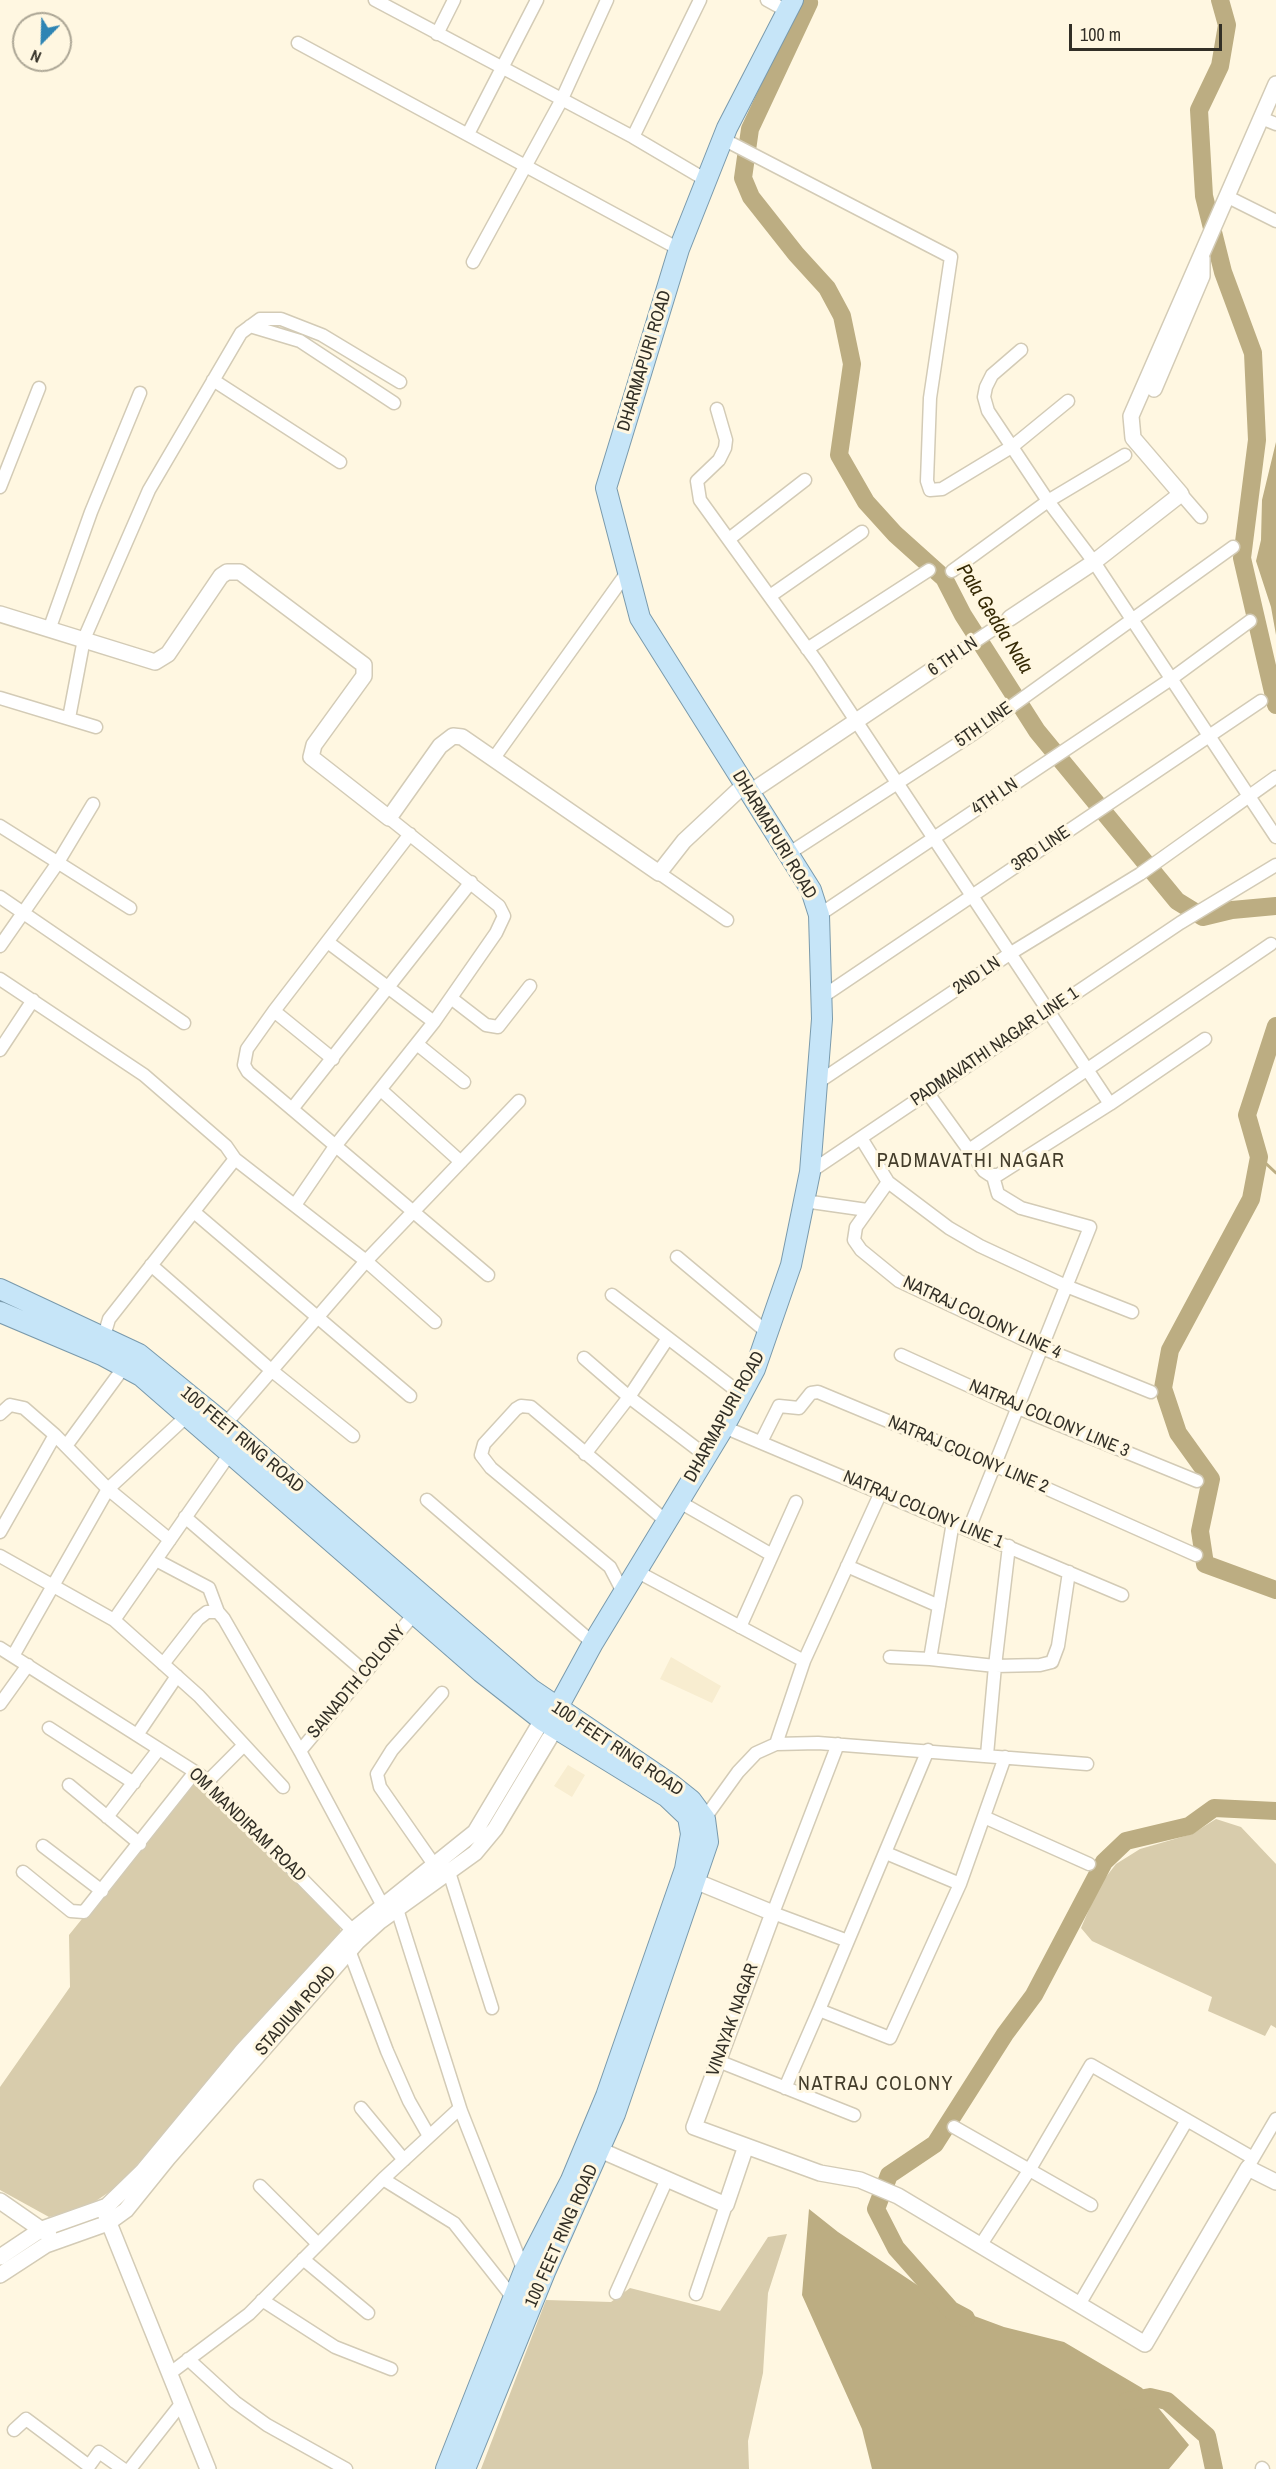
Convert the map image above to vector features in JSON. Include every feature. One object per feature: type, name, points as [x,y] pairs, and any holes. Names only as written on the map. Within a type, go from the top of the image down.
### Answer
[{"type":"main road","name":"DHARMAPURI ROAD","points":[[554,1715],[593,1643],[724,1427],[741,1394],[769,1334],[791,1265],[810,1172],[822,997],[819,915],[811,890],[640,618],[606,488],[679,249],[723,139],[790,6]]},
{"type":"main road","name":"100 FEET RING ROAD","points":[[0,1289],[140,1354],[219,1431],[554,1715],[671,1784],[691,1800],[705,1819],[708,1842],[615,2114],[571,2180],[524,2271],[446,2469]]},
{"type":"main road","name":"100 FEET RING ROAD","points":[[0,1312],[141,1376],[188,1416],[219,1431],[231,1452],[415,1613],[667,1797],[688,1817],[691,1834],[685,1869],[606,2096],[593,2147],[465,2469]]},
{"type":"street","points":[[377,0],[561,101],[633,137],[706,180]]},
{"type":"street","points":[[437,33],[454,0]]},
{"type":"street","points":[[468,134],[537,0]]},
{"type":"street","points":[[473,262],[561,101],[607,0]]},
{"type":"street","points":[[633,137],[700,0]]},
{"type":"street","points":[[767,0],[790,6]]},
{"type":"street","points":[[298,43],[679,249]]},
{"type":"street","points":[[1201,517],[1133,438],[1132,426],[1140,421],[1202,276],[1202,258],[1276,84]]},
{"type":"street","points":[[1261,118],[1276,124]]},
{"type":"street","points":[[723,139],[951,257],[930,398],[927,481],[930,490],[942,489],[1013,446],[1068,401]]},
{"type":"street","points":[[1228,198],[1276,221]]},
{"type":"street","points":[[69,718],[84,639],[149,490],[235,340],[260,319],[281,319],[322,335],[400,382]]},
{"type":"street","points":[[250,326],[300,340],[394,403]]},
{"type":"street","points":[[1021,350],[992,375],[984,396],[988,411],[1048,501],[1132,618],[1276,837]]},
{"type":"street","points":[[213,380],[340,462]]},
{"type":"street","points":[[0,487],[39,388]]},
{"type":"street","points":[[49,630],[91,512],[140,393]]},
{"type":"street","points":[[717,409],[726,440],[725,448],[719,460],[700,476],[695,485],[700,500],[857,721],[1110,1104]]},
{"type":"street","points":[[952,571],[1048,501],[1125,455]]},
{"type":"street","points":[[729,539],[805,480]]},
{"type":"street","name":"6 TH LN","points":[[659,873],[684,841],[747,789],[857,721],[1094,562],[1181,494]]},
{"type":"street","points":[[770,596],[862,532]]},
{"type":"street","name":"5TH LINE","points":[[788,854],[973,734],[1233,547]]},
{"type":"street","points":[[807,649],[929,570]]},
{"type":"street","points":[[0,614],[155,662],[168,654],[220,576],[233,571],[246,575],[364,664],[364,676],[314,745],[311,757],[471,882],[499,906],[504,916],[496,933],[434,1023],[336,1146],[295,1205]]},
{"type":"street","points":[[494,758],[628,571]]},
{"type":"street","name":"4TH LN","points":[[819,915],[1171,679],[1250,621]]},
{"type":"street","points":[[0,698],[96,727]]},
{"type":"street","name":"3RD LINE","points":[[822,997],[1261,701]]},
{"type":"street","points":[[389,818],[440,746],[453,736],[462,736],[727,920]]},
{"type":"street","name":"2ND LN","points":[[817,1083],[1011,953],[1140,874],[1276,777]]},
{"type":"street","points":[[0,946],[57,864],[93,804]]},
{"type":"street","points":[[0,826],[130,908]]},
{"type":"street","points":[[410,834],[274,1011],[247,1049],[244,1065],[248,1072],[488,1275]]},
{"type":"street","name":"PADMAVATHI NAGAR LINE 1","points":[[810,1172],[1180,923],[1276,865]]},
{"type":"street","points":[[291,1109],[333,1059],[471,882]]},
{"type":"street","points":[[0,897],[184,1023]]},
{"type":"street","points":[[328,943],[434,1023]]},
{"type":"street","points":[[969,1150],[1271,944]]},
{"type":"street","points":[[0,979],[144,1075],[226,1146],[235,1159],[366,1262],[435,1322]]},
{"type":"street","points":[[451,998],[486,1025],[498,1027],[530,986]]},
{"type":"street","points":[[0,1050],[33,999]]},
{"type":"street","points":[[274,1011],[333,1059]]},
{"type":"street","points":[[993,1176],[1007,1171],[1205,1039]]},
{"type":"street","points":[[417,1044],[464,1082]]},
{"type":"street","points":[[381,1090],[461,1162]]},
{"type":"street","points":[[927,1092],[984,1171],[993,1176],[998,1194],[1021,1208],[1090,1227],[969,1529]]},
{"type":"street","points":[[219,1431],[366,1262],[519,1101]]},
{"type":"street","points":[[861,1138],[888,1182],[934,1218],[980,1246],[1066,1286],[1131,1311]]},
{"type":"street","points":[[104,1336],[109,1319],[235,1159]]},
{"type":"street","name":"NATRAJ COLONY LINE 4","points":[[888,1182],[856,1227],[856,1245],[899,1281],[1042,1348],[1151,1392]]},
{"type":"street","points":[[804,1201],[867,1210]]},
{"type":"street","points":[[194,1212],[410,1396]]},
{"type":"street","points":[[677,1257],[769,1334]]},
{"type":"street","points":[[152,1265],[271,1370],[353,1436]]},
{"type":"street","points":[[612,1295],[741,1394]]},
{"type":"street","points":[[585,1454],[628,1397],[668,1338]]},
{"type":"street","name":"NATRAJ COLONY LINE 3","points":[[902,1355],[1018,1408],[1197,1481]]},
{"type":"street","points":[[585,1358],[628,1397],[705,1455]]},
{"type":"street","points":[[66,1446],[124,1367]]},
{"type":"street","name":"NATRAJ COLONY LINE 2","points":[[760,1442],[778,1406],[799,1408],[811,1393],[818,1392],[996,1466],[1196,1555]]},
{"type":"street","points":[[0,1414],[10,1406],[16,1405],[24,1408],[55,1435],[108,1489],[170,1540]]},
{"type":"street","points":[[623,1592],[610,1567],[491,1468],[481,1455],[488,1439],[516,1409],[527,1405],[666,1521]]},
{"type":"street","points":[[13,1656],[108,1489],[188,1416]]},
{"type":"street","name":"NATRAJ COLONY LINE 1","points":[[724,1427],[1122,1595]]},
{"type":"street","points":[[0,1532],[55,1435]]},
{"type":"street","points":[[114,1620],[231,1452]]},
{"type":"street","points":[[776,1744],[804,1661],[881,1492]]},
{"type":"street","points":[[427,1500],[593,1643]]},
{"type":"street","points":[[678,1501],[772,1555]]},
{"type":"street","points":[[740,1627],[796,1502]]},
{"type":"street","points":[[185,1517],[365,1672]]},
{"type":"street","points":[[930,1659],[953,1522]]},
{"type":"street","points":[[987,1755],[1009,1546]]},
{"type":"street","points":[[0,1556],[114,1620],[177,1676],[283,1787]]},
{"type":"street","points":[[156,1560],[209,1588],[218,1612],[236,1636],[390,1907],[460,2108],[524,2271]]},
{"type":"street","points":[[847,1566],[939,1606]]},
{"type":"street","points":[[636,1571],[804,1661]]},
{"type":"street","points":[[890,1657],[995,1666],[1040,1665],[1052,1662],[1058,1646],[1069,1572]]},
{"type":"street","points":[[163,1664],[198,1619],[207,1612],[218,1612]]},
{"type":"street","name":"SAINADTH COLONY","points":[[300,1751],[415,1613]]},
{"type":"street","name":"OM MANDIRAM ROAD","points":[[0,1648],[195,1772],[357,1934]]},
{"type":"street","points":[[1,1701],[28,1665]]},
{"type":"street","points":[[137,1735],[177,1676]]},
{"type":"street","points":[[442,1693],[392,1750],[377,1774],[380,1787],[442,1869],[492,2008]]},
{"type":"street","points":[[357,1934],[442,1869],[475,1832],[554,1715]]},
{"type":"street","points":[[49,1728],[134,1783]]},
{"type":"street","points":[[691,1834],[705,1819],[738,1772],[756,1754],[776,1744],[838,1744],[1087,1764]]},
{"type":"street","points":[[773,1913],[838,1744]]},
{"type":"street","points":[[207,1782],[244,1745]]},
{"type":"street","points":[[107,1817],[159,1749]]},
{"type":"street","points":[[785,2088],[928,1750]]},
{"type":"street","points":[[819,2010],[890,2038],[960,1884],[1005,1757]]},
{"type":"street","points":[[23,1872],[76,1913],[84,1912],[195,1772]]},
{"type":"street","points":[[69,1785],[140,1844]]},
{"type":"street","points":[[984,1817],[1089,1864]]},
{"type":"street","points":[[43,1846],[102,1891]]},
{"type":"street","points":[[886,1853],[960,1884]]},
{"type":"street","points":[[695,1881],[848,1941]]},
{"type":"street","name":"VINAYAK NAGAR","points":[[746,2146],[694,2127],[773,1913]]},
{"type":"street","name":"STADIUM ROAD","points":[[0,2275],[55,2241],[108,2223],[126,2210],[349,1950],[357,1934]]},
{"type":"street","name":"STADIUM ROAD","points":[[0,2257],[42,2229],[103,2208],[142,2172],[243,2050],[357,1934]]},
{"type":"street","points":[[349,1950],[387,2051],[409,2101],[429,2136]]},
{"type":"street","points":[[718,2061],[854,2115]]},
{"type":"street","points":[[980,2246],[1030,2169],[1091,2065],[1187,2120],[1276,2182]]},
{"type":"street","points":[[361,2108],[404,2160]]},
{"type":"street","points":[[169,2374],[262,2300],[383,2179],[460,2108]]},
{"type":"street","points":[[696,2294],[746,2146],[820,2173],[860,2180],[898,2196],[1080,2303],[1144,2344],[1276,2119]]},
{"type":"street","points":[[1080,2303],[1187,2120]]},
{"type":"street","points":[[954,2127],[1091,2205]]},
{"type":"street","points":[[593,2147],[726,2205]]},
{"type":"street","points":[[383,2179],[454,2223],[514,2299]]},
{"type":"street","points":[[616,2293],[667,2179]]},
{"type":"street","points":[[260,2186],[318,2244]]},
{"type":"street","points":[[0,2201],[42,2229],[55,2241]]},
{"type":"street","points":[[103,2208],[208,2469]]},
{"type":"street","points":[[303,2259],[368,2313]]},
{"type":"street","points":[[262,2300],[335,2347],[391,2369]]},
{"type":"street","points":[[188,2359],[235,2402],[267,2425],[345,2469]]},
{"type":"street","points":[[130,2469],[181,2404]]},
{"type":"street","points":[[14,2430],[26,2419],[89,2466],[99,2452],[123,2469]]},
{"type":"shaded area","points":[[1276,442],[1276,635],[1271,607],[1256,561],[1261,540],[1262,500]]},
{"type":"shaded area","points":[[671,1657],[721,1686],[712,1703],[660,1679]]},
{"type":"shaded area","points":[[568,1765],[585,1775],[572,1797],[554,1786]]},
{"type":"shaded area","points":[[196,1778],[340,1926],[341,1933],[118,2186],[87,2207],[49,2217],[0,2190],[0,2087],[70,1987],[69,1935]]},
{"type":"shaded area","points":[[1216,1819],[1241,1827],[1276,1864],[1276,2028],[1271,2025],[1265,2036],[1208,2011],[1212,1997],[1092,1941],[1081,1928],[1099,1886],[1116,1864],[1140,1849],[1192,1834]]},
{"type":"shaded area","points":[[809,2209],[838,2232],[950,2307],[1004,2327],[1064,2342],[1142,2388],[1189,2445],[1169,2469],[872,2469],[862,2429],[802,2295]]},
{"type":"shaded area","points":[[787,2234],[768,2293],[763,2373],[748,2441],[749,2469],[481,2469],[546,2300],[611,2302],[630,2288],[720,2311],[768,2237]]},
{"type":"waterway","name":"Pala Gedda Nala","points":[[806,0],[809,3],[750,129],[743,178],[751,197],[796,254],[827,288],[842,316],[852,364],[839,455],[866,502],[895,534],[944,578],[963,615],[1037,731],[1177,901],[1203,917],[1232,910],[1276,906]]},
{"type":"waterway","points":[[1220,0],[1227,25],[1220,66],[1199,110],[1204,196],[1223,272],[1253,353],[1257,440],[1242,558],[1276,705]]},
{"type":"waterway","points":[[1276,1026],[1247,1115],[1259,1157],[1251,1199],[1170,1350],[1163,1388],[1178,1433],[1211,1479],[1200,1531],[1205,1564],[1276,1590]]},
{"type":"waterway","points":[[1259,1157],[1276,1173]]},
{"type":"waterway","points":[[966,2318],[951,2310],[896,2248],[876,2209],[889,2175],[935,2144],[1005,2034],[1034,1995],[1104,1862],[1126,1841],[1189,1826],[1214,1808],[1276,1811]]},
{"type":"waterway","points":[[1127,2401],[1150,2397],[1167,2401],[1207,2436],[1214,2469]]},
{"type":"district","name":"PADMAVATHI NAGAR","points":[[971,1162]]},
{"type":"district","name":"NATRAJ COLONY","points":[[876,2085]]}]
